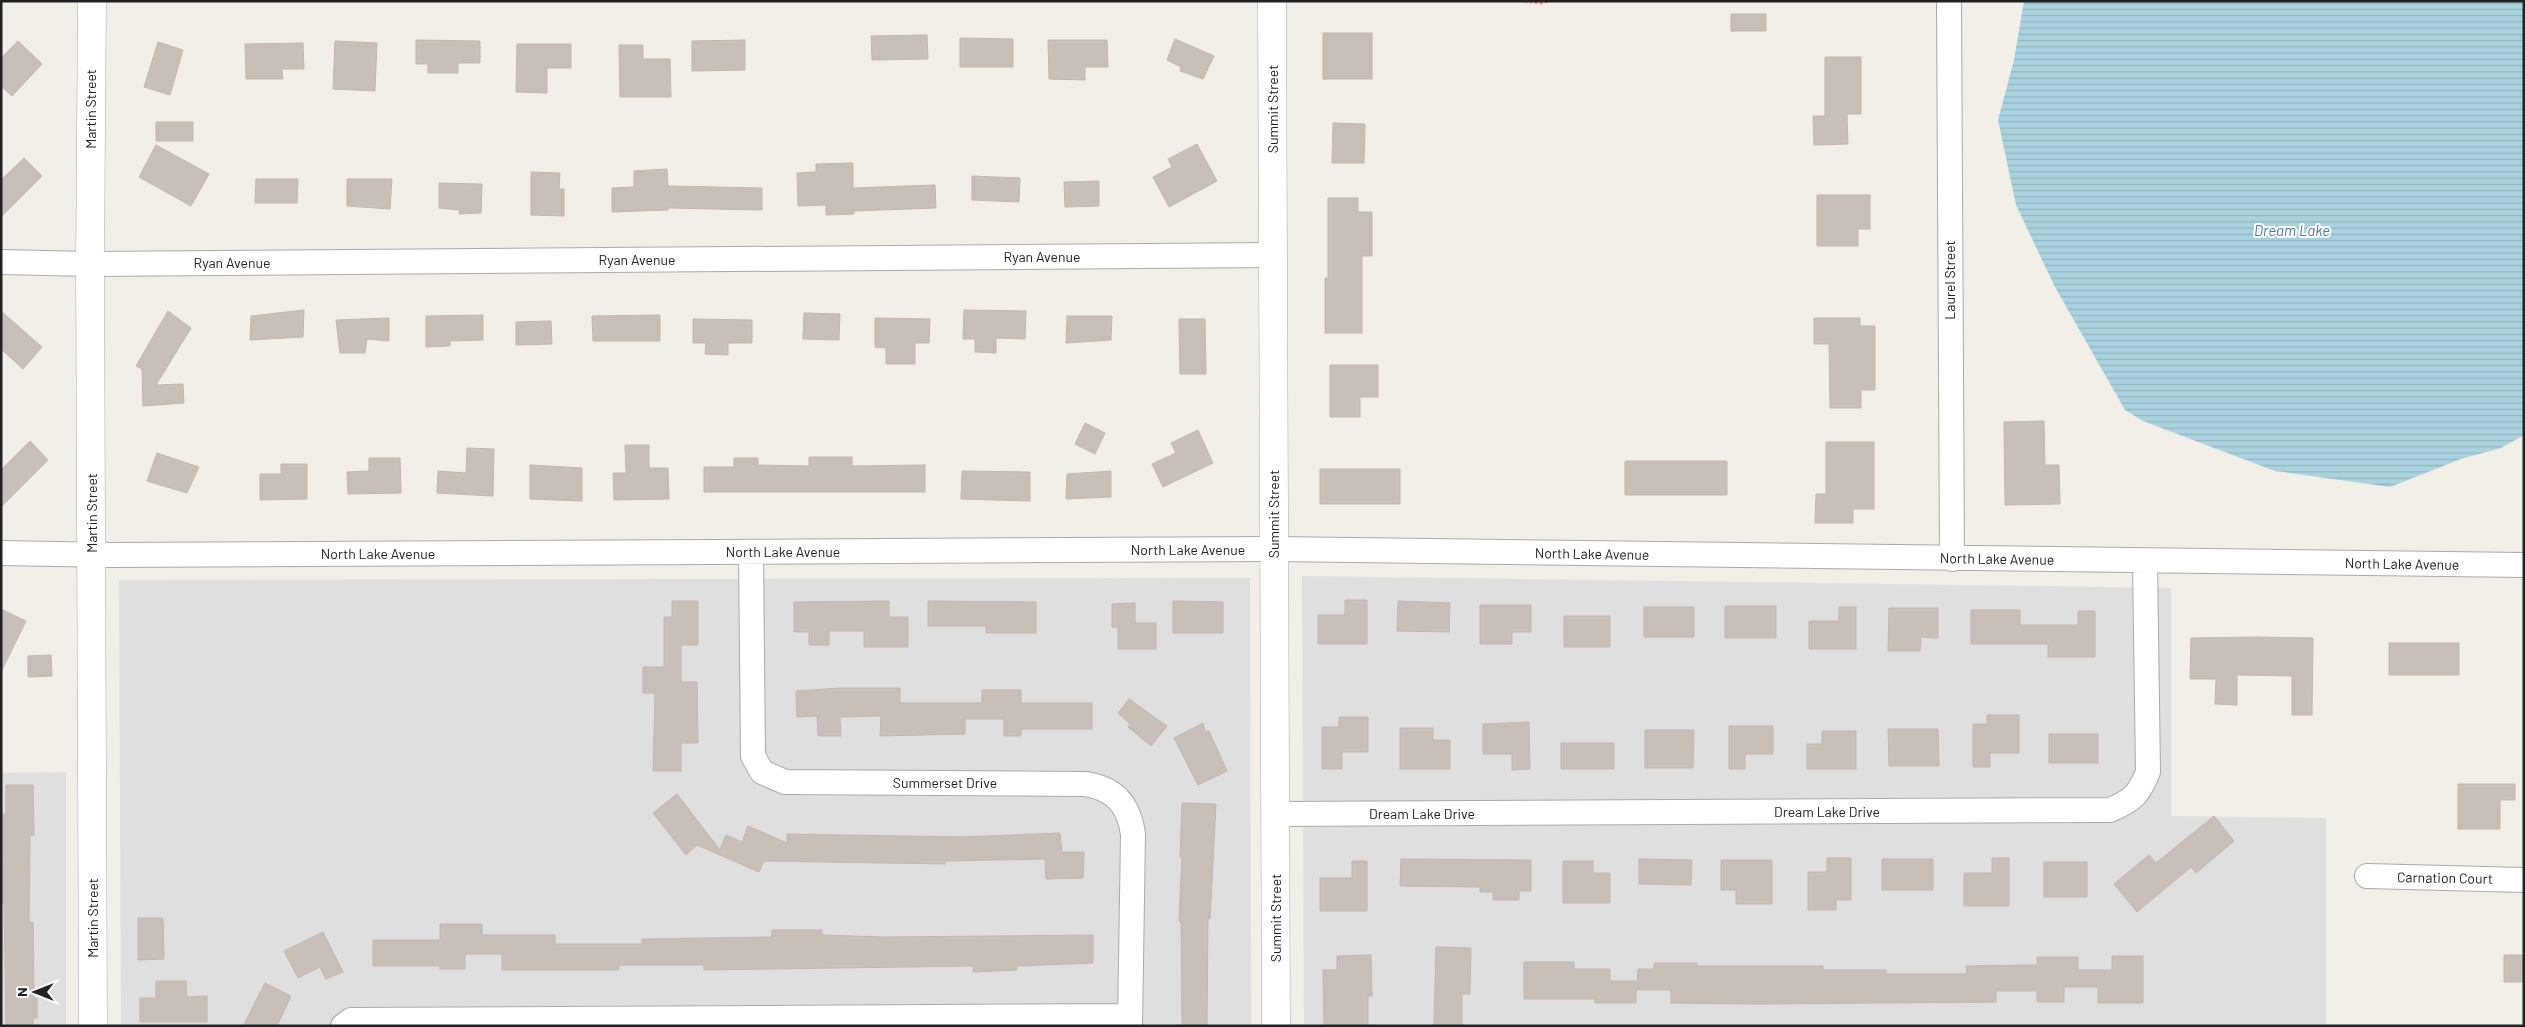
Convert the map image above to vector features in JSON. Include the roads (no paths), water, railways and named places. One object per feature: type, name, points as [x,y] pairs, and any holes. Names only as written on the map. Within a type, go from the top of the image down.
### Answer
[{"type":"street","name":"Martin Street","points":[[92,1],[90,264],[93,1026]]},
{"type":"street","name":"Summit Street","points":[[1272,1],[1276,1026]]},
{"type":"street","name":"Laurel Street","points":[[1949,1],[1952,559]]},
{"type":"street","name":"Ryan Avenue","points":[[1,262],[90,264],[1273,255]]},
{"type":"street","name":"North Lake Avenue","points":[[1,552],[92,555],[1274,549],[2524,565]]},
{"type":"street","name":"Summerset Drive","points":[[751,552],[753,756],[762,772],[785,782],[1073,784],[1096,786],[1115,795],[1127,810],[1133,834],[1130,1021]]},
{"type":"street","name":"Dream Lake Drive","points":[[1275,814],[2110,810],[2131,801],[2140,790],[2148,772],[2145,561]]},
{"type":"street","name":"Carnation Court","points":[[2367,876],[2524,880]]},
{"type":"street","points":[[343,1026],[352,1020],[1130,1021]]},
{"type":"water","name":"Dream Lake","points":[[2024,1],[2524,1],[2524,435],[2501,448],[2461,459],[2390,487],[2275,471],[2143,421],[2125,410],[2055,287],[2016,205],[1998,120],[2014,60]]}]
